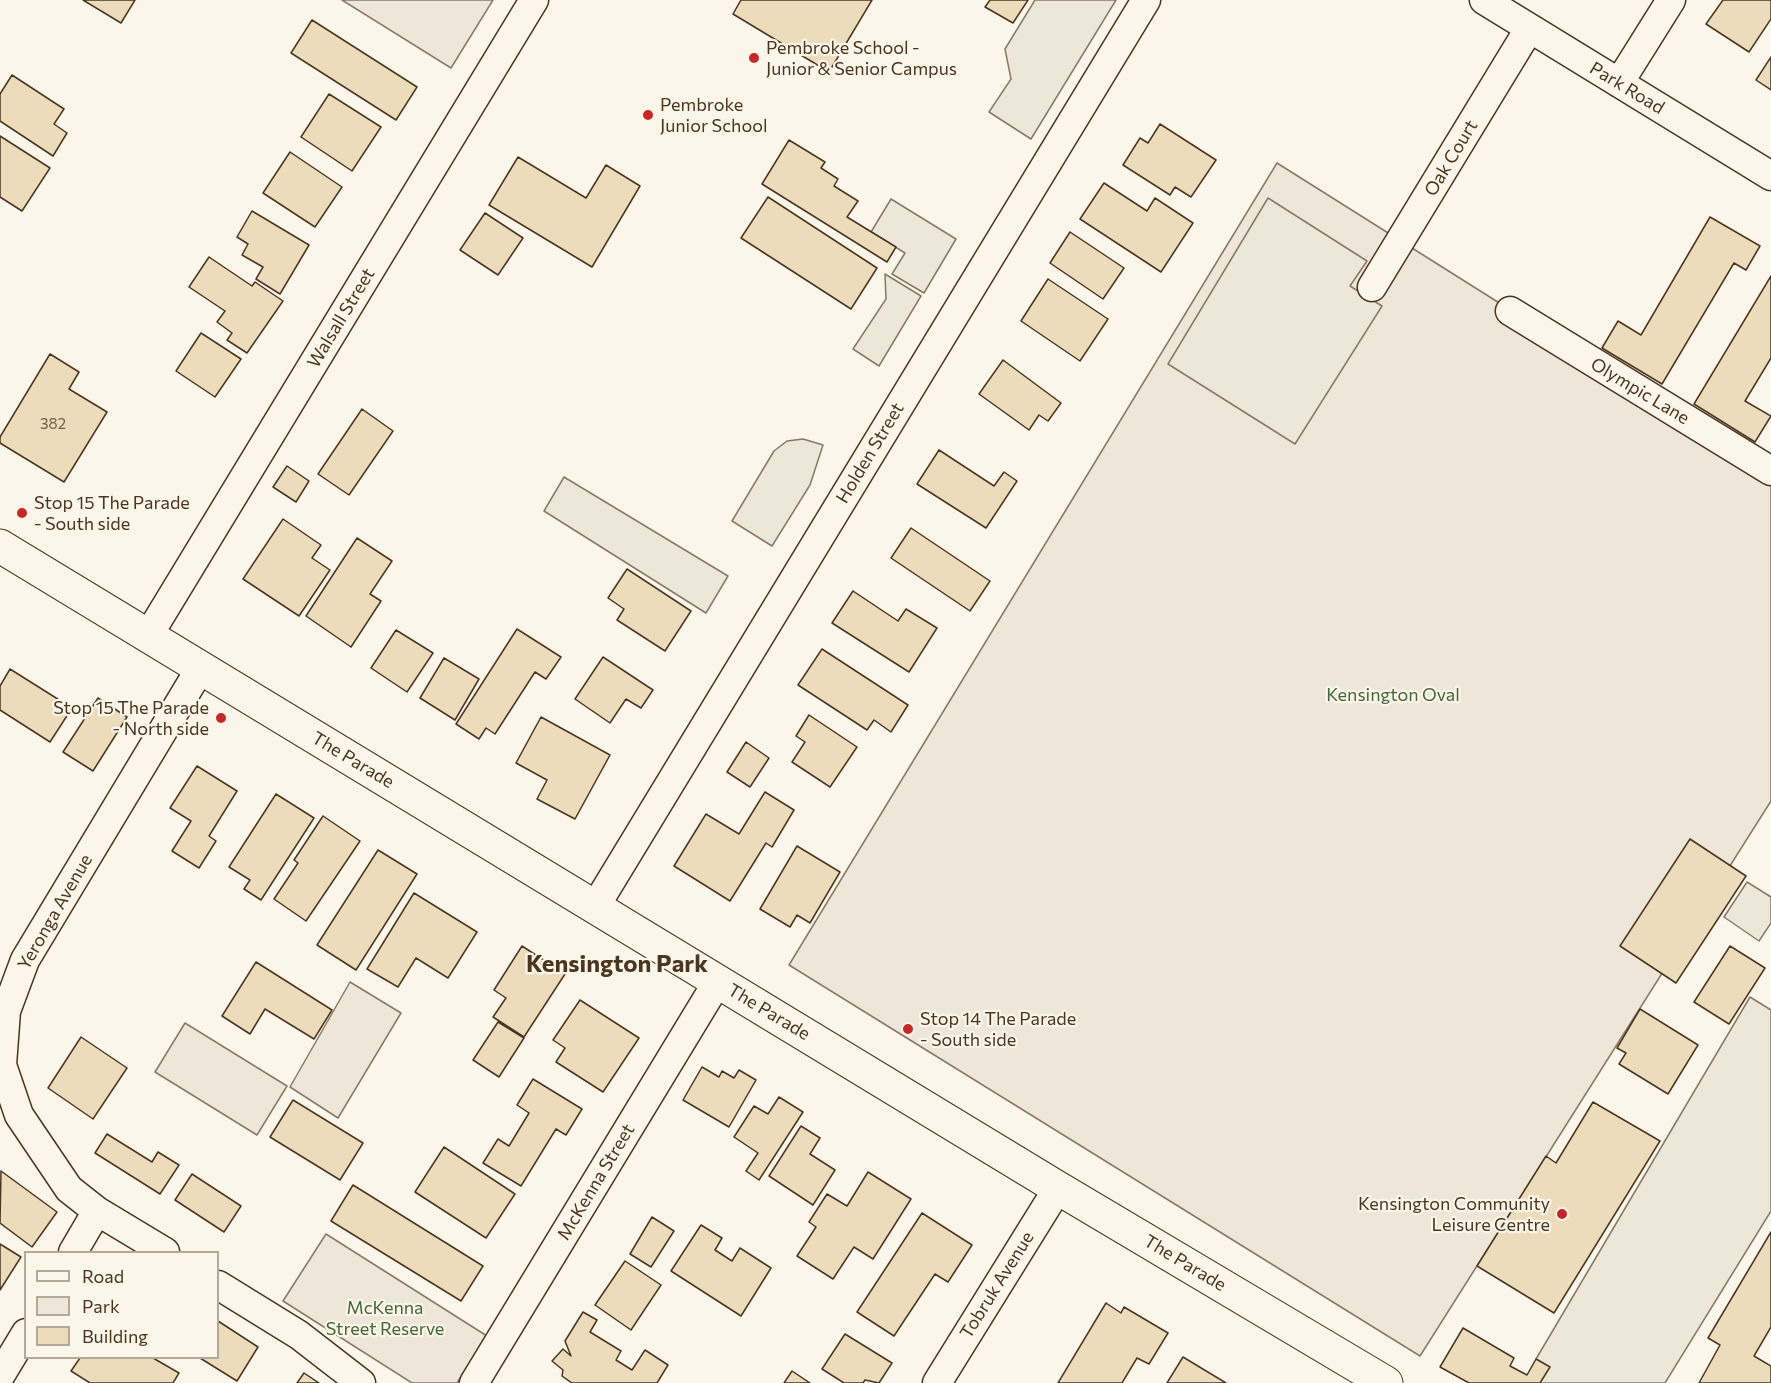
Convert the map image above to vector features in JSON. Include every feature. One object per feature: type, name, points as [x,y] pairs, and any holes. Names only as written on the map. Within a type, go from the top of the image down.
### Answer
[{"type":"main road","name":"The Parade","points":[[0,546],[1372,1379]]},
{"type":"street","name":"Walsall Street","points":[[148,636],[534,0]]},
{"type":"street","name":"Holden Street","points":[[595,907],[1146,0]]},
{"type":"street","name":"Park Road","points":[[1484,0],[1771,176]]},
{"type":"street","points":[[1619,83],[1671,0]]},
{"type":"street","name":"Oak Court","points":[[1372,287],[1529,29]]},
{"type":"street","name":"Olympic Lane","points":[[1510,311],[1771,471]]},
{"type":"street","name":"Yeronga Avenue","points":[[163,1251],[97,1212],[69,1190],[19,1114],[2,1065],[6,1011],[24,960],[200,669]]},
{"type":"street","name":"McKenna Street","points":[[474,1383],[718,981]]},
{"type":"street","name":"Tobruk Avenue","points":[[937,1383],[1058,1188]]},
{"type":"street","points":[[74,1251],[97,1212]]},
{"type":"street","points":[[219,1286],[299,1335],[361,1383]]},
{"type":"street","points":[[0,1376],[24,1336]]},
{"type":"green space","points":[[342,0],[493,0],[451,68]]},
{"type":"green space","name":"Kensington Oval","points":[[1277,163],[1771,474],[1771,801],[1420,1356],[789,965]]},
{"type":"green space","points":[[350,982],[401,1013],[338,1118],[290,1087]]},
{"type":"green space","points":[[185,1023],[287,1086],[257,1135],[155,1072]]},
{"type":"green space","name":"McKenna Street Reserve","points":[[326,1234],[487,1336],[457,1383],[412,1383],[283,1301]]},
{"type":"shaded area","points":[[1035,0],[1116,0],[1031,139],[989,112],[1011,79],[1005,49]]},
{"type":"shaded area","points":[[1268,198],[1367,261],[1350,286],[1382,306],[1295,444],[1168,364]]},
{"type":"shaded area","points":[[891,199],[956,239],[924,293],[892,274],[905,253],[871,232]]},
{"type":"shaded area","points":[[885,274],[921,296],[879,366],[853,349],[886,299]]},
{"type":"shaded area","points":[[803,439],[823,445],[810,485],[772,546],[732,521],[774,451],[787,441]]},
{"type":"shaded area","points":[[564,477],[728,576],[706,613],[544,511]]},
{"type":"shaded area","points":[[1747,882],[1771,897],[1771,923],[1759,941],[1724,917]]},
{"type":"shaded area","points":[[1750,997],[1771,1010],[1771,1211],[1665,1383],[1540,1383],[1549,1367],[1536,1359]]},
{"type":"building","points":[[83,0],[135,0],[121,23]]},
{"type":"building","points":[[741,0],[872,0],[829,72],[733,14]]},
{"type":"building","points":[[990,0],[1028,0],[1013,23],[985,7]]},
{"type":"building","points":[[1723,0],[1771,0],[1771,19],[1749,52],[1706,24]]},
{"type":"building","points":[[312,20],[417,87],[396,120],[291,53]]},
{"type":"building","points":[[1771,57],[1771,90],[1756,80]]},
{"type":"building","points":[[12,75],[64,109],[54,124],[67,133],[53,156],[0,121],[0,94]]},
{"type":"building","points":[[329,94],[381,127],[352,171],[301,137]]},
{"type":"building","points":[[1160,124],[1216,160],[1191,197],[1175,187],[1170,195],[1123,165],[1140,138],[1148,143]]},
{"type":"building","points":[[0,136],[50,168],[22,211],[0,197]]},
{"type":"building","points":[[789,140],[825,162],[821,168],[838,179],[834,186],[858,201],[847,217],[896,247],[887,262],[762,184]]},
{"type":"building","points":[[290,152],[342,187],[315,227],[263,193]]},
{"type":"building","points":[[518,157],[586,198],[606,165],[640,186],[592,267],[489,205]]},
{"type":"building","points":[[1104,183],[1147,211],[1155,198],[1193,223],[1161,272],[1080,219]]},
{"type":"building","points":[[768,197],[877,268],[851,309],[741,238]]},
{"type":"building","points":[[252,211],[309,245],[280,294],[256,279],[263,267],[242,255],[248,244],[237,237]]},
{"type":"building","points":[[485,213],[523,238],[498,275],[460,250]]},
{"type":"building","points":[[1710,217],[1760,246],[1746,270],[1734,263],[1662,384],[1602,348],[1618,321],[1641,335]]},
{"type":"building","points":[[1070,232],[1124,268],[1103,299],[1050,263]]},
{"type":"building","points":[[209,257],[252,286],[255,282],[283,301],[247,353],[227,340],[232,333],[217,322],[225,311],[189,287]]},
{"type":"building","points":[[1771,276],[1771,358],[1745,401],[1771,416],[1755,442],[1694,404]]},
{"type":"building","points":[[1048,279],[1108,319],[1080,361],[1021,321]]},
{"type":"building","points":[[201,333],[241,359],[215,397],[176,371]]},
{"type":"building","points":[[50,354],[79,372],[69,389],[107,412],[64,482],[0,443],[0,437]]},
{"type":"building","points":[[1003,360],[1061,403],[1048,421],[1039,415],[1029,430],[979,394]]},
{"type":"building","points":[[362,409],[393,431],[349,495],[318,474]]},
{"type":"building","points":[[939,450],[994,486],[1004,472],[1017,481],[986,528],[917,484]]},
{"type":"building","points":[[287,466],[309,481],[296,502],[273,487]]},
{"type":"building","points":[[283,519],[321,545],[312,558],[330,570],[299,616],[243,579]]},
{"type":"building","points":[[911,528],[990,581],[970,611],[891,558]]},
{"type":"building","points":[[357,538],[392,561],[370,594],[381,601],[351,647],[306,616]]},
{"type":"building","points":[[627,569],[691,611],[665,651],[617,620],[624,609],[608,598]]},
{"type":"building","points":[[853,591],[898,621],[906,609],[937,628],[909,672],[832,623]]},
{"type":"building","points":[[517,629],[561,657],[546,679],[535,672],[495,734],[486,728],[479,739],[456,724]]},
{"type":"building","points":[[396,630],[433,653],[407,692],[371,668]]},
{"type":"building","points":[[822,649],[908,705],[891,732],[874,720],[867,730],[798,685]]},
{"type":"building","points":[[603,657],[653,690],[641,708],[626,699],[610,723],[575,699]]},
{"type":"building","points":[[444,658],[479,679],[455,720],[420,698]]},
{"type":"building","points":[[10,669],[72,708],[50,742],[0,710],[0,686]]},
{"type":"building","points":[[98,698],[127,717],[93,771],[63,752]]},
{"type":"building","points":[[809,715],[857,747],[830,787],[792,762],[805,742],[796,736]]},
{"type":"building","points":[[541,717],[610,755],[575,819],[537,799],[547,780],[516,763]]},
{"type":"building","points":[[746,742],[769,758],[750,787],[727,772]]},
{"type":"building","points":[[197,766],[237,791],[209,836],[216,841],[199,868],[172,851],[191,821],[170,808]]},
{"type":"building","points":[[765,792],[794,810],[772,847],[766,843],[730,901],[674,866],[706,814],[739,834]]},
{"type":"building","points":[[276,794],[314,818],[261,900],[244,889],[250,880],[229,867]]},
{"type":"building","points":[[323,816],[360,841],[306,921],[274,899],[298,863],[294,860]]},
{"type":"building","points":[[1690,839],[1746,876],[1676,983],[1620,946]]},
{"type":"building","points":[[797,846],[840,872],[810,923],[797,915],[790,927],[760,909]]},
{"type":"building","points":[[378,850],[417,874],[356,970],[317,945]]},
{"type":"building","points":[[414,893],[477,932],[448,978],[416,958],[398,987],[367,969]]},
{"type":"building","points":[[522,946],[565,974],[524,1037],[493,1017],[506,998],[494,990]]},
{"type":"building","points":[[1730,946],[1765,968],[1729,1024],[1694,1002]]},
{"type":"building","points":[[256,962],[332,1010],[314,1039],[265,1009],[250,1034],[222,1016]]},
{"type":"building","points":[[580,1000],[639,1038],[603,1092],[556,1062],[565,1048],[553,1040]]},
{"type":"building","points":[[1640,1009],[1698,1045],[1668,1094],[1619,1064],[1626,1053],[1617,1048]]},
{"type":"building","points":[[498,1022],[524,1038],[499,1077],[473,1060]]},
{"type":"building","points":[[81,1037],[127,1068],[93,1119],[48,1088]]},
{"type":"building","points":[[702,1067],[719,1077],[722,1071],[734,1078],[739,1070],[756,1080],[729,1127],[683,1100]]},
{"type":"building","points":[[533,1079],[582,1109],[566,1135],[556,1129],[521,1186],[483,1163],[498,1139],[509,1146],[529,1113],[517,1105]]},
{"type":"building","points":[[779,1097],[803,1112],[759,1180],[746,1171],[758,1153],[734,1137],[754,1106],[768,1114]]},
{"type":"building","points":[[293,1100],[363,1143],[340,1180],[270,1137]]},
{"type":"building","name":"Kensington Community Leisure Centre","points":[[1593,1102],[1660,1141],[1554,1313],[1477,1266],[1546,1156],[1556,1163]]},
{"type":"building","points":[[801,1126],[820,1138],[810,1154],[835,1170],[813,1205],[769,1176]]},
{"type":"building","points":[[107,1134],[152,1162],[158,1152],[179,1165],[160,1194],[95,1153]]},
{"type":"building","points":[[444,1147],[515,1194],[486,1238],[415,1192]]},
{"type":"building","points":[[1,1171],[57,1212],[32,1247],[0,1223]]},
{"type":"building","points":[[868,1172],[911,1199],[873,1259],[854,1247],[833,1279],[797,1256],[816,1227],[809,1222],[827,1194],[847,1206]]},
{"type":"building","points":[[192,1174],[241,1206],[224,1232],[175,1200]]},
{"type":"building","points":[[353,1185],[483,1266],[461,1301],[331,1221]]},
{"type":"building","points":[[922,1213],[972,1245],[948,1282],[935,1274],[894,1336],[857,1312]]},
{"type":"building","points":[[652,1217],[674,1231],[651,1267],[630,1254]]},
{"type":"building","points":[[701,1225],[722,1238],[715,1250],[732,1261],[740,1248],[771,1268],[741,1316],[671,1271]]},
{"type":"building","points":[[1771,1232],[1771,1327],[1754,1356],[1771,1366],[1771,1383],[1699,1383],[1720,1345],[1708,1338]]},
{"type":"building","points":[[0,1244],[21,1257],[0,1290]]},
{"type":"building","points":[[625,1261],[661,1285],[631,1330],[595,1305]]},
{"type":"building","points":[[1106,1303],[1121,1313],[1124,1307],[1168,1333],[1149,1364],[1137,1358],[1122,1383],[1058,1383]]},
{"type":"building","points":[[583,1312],[597,1320],[590,1332],[621,1351],[616,1360],[632,1370],[645,1350],[668,1365],[657,1383],[572,1383],[562,1376],[563,1370],[552,1361],[563,1349],[571,1356],[565,1341]]},
{"type":"building","points":[[219,1322],[258,1347],[237,1381],[202,1359],[219,1359]]},
{"type":"building","points":[[1463,1328],[1514,1358],[1510,1366],[1527,1375],[1536,1359],[1550,1367],[1540,1383],[1469,1383],[1440,1367]]},
{"type":"building","points":[[845,1334],[892,1363],[879,1383],[865,1380],[863,1383],[844,1383],[822,1369]]},
{"type":"building","points":[[1183,1357],[1226,1383],[1167,1383]]},
{"type":"building","points":[[79,1359],[155,1359],[179,1373],[173,1383],[90,1383],[71,1371]]},
{"type":"building","points":[[792,1371],[810,1383],[784,1383]]},
{"type":"building","points":[[304,1373],[319,1383],[297,1383]]},
{"type":"place","name":"Pembroke School - Junior & Senior Campus","points":[[754,58]]},
{"type":"place","name":"Pembroke Junior School","points":[[648,115]]},
{"type":"place","name":"Stop 15 The Parade - South side","points":[[22,513]]},
{"type":"place","name":"Stop 15 The Parade - North side","points":[[221,718]]},
{"type":"place","name":"Stop 14 The Parade - South side","points":[[908,1029]]},
{"type":"place","name":"Kensington Community Leisure Centre","points":[[1562,1214]]},
{"type":"district","name":"Kensington Park","points":[[617,964]]}]
